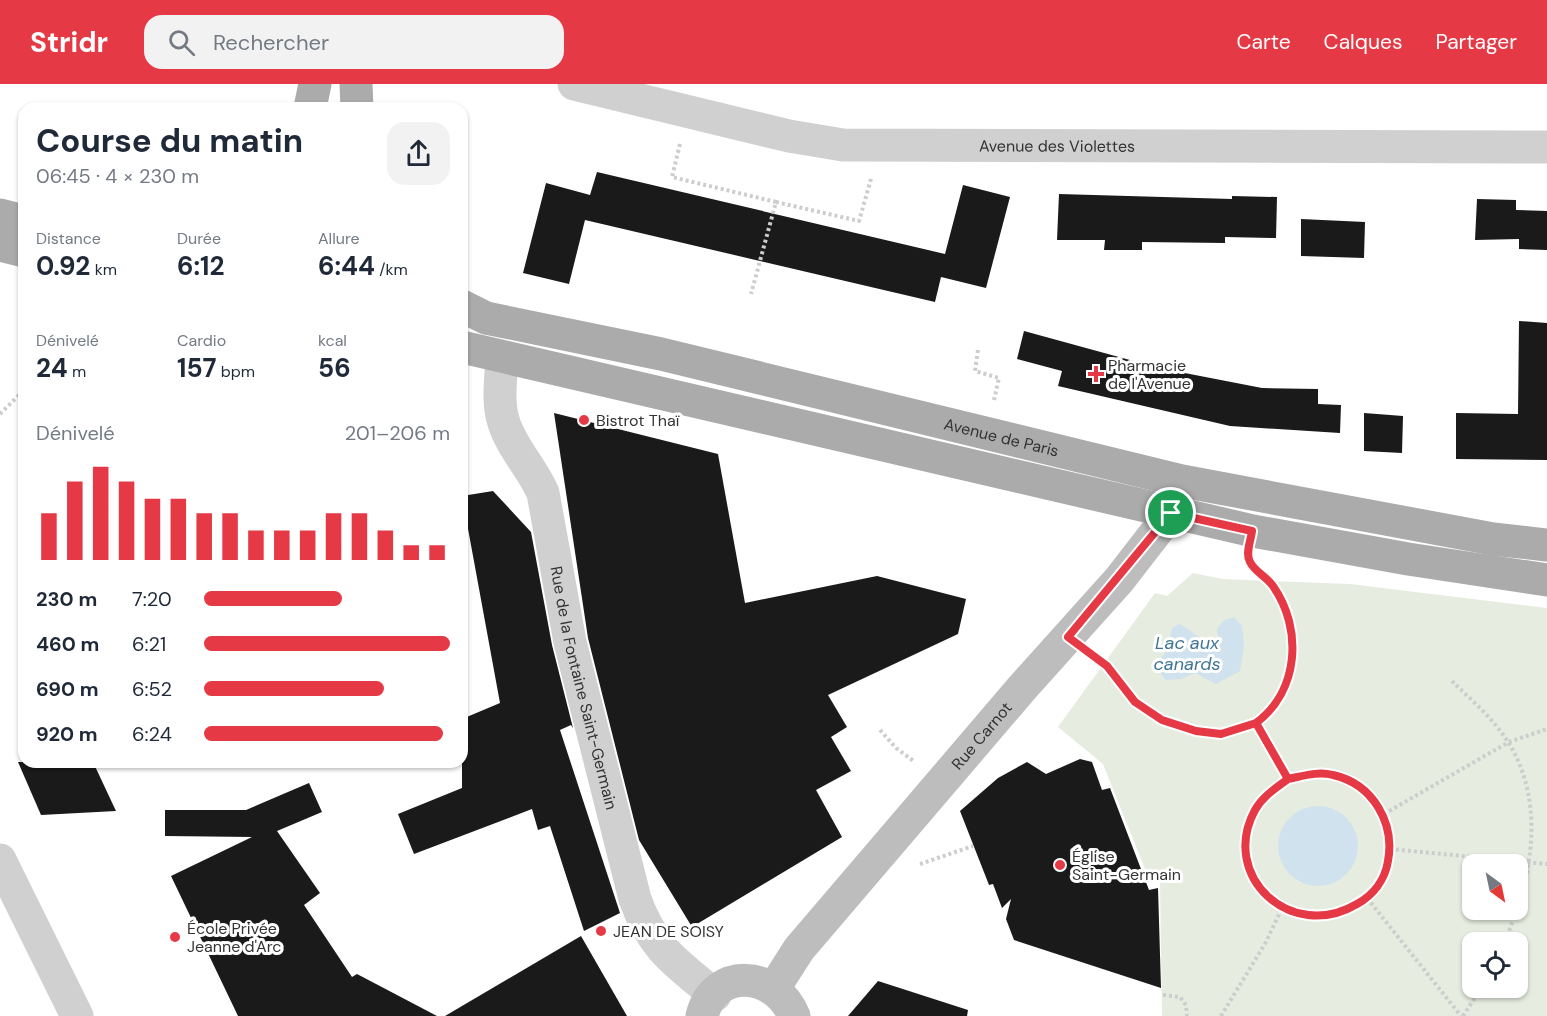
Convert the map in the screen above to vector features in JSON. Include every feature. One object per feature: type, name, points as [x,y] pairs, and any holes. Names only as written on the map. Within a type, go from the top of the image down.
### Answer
[{"type":"main road","points":[[311,102],[315,84]]},
{"type":"main road","points":[[356,84],[357,102]]},
{"type":"main road","points":[[0,215],[18,220]]},
{"type":"main road","points":[[0,245],[18,250]]},
{"type":"main road","name":"Avenue de Paris","points":[[468,309],[486,318],[661,354],[1182,481],[1481,537],[1547,545]]},
{"type":"main road","points":[[468,349],[1252,531],[1376,554],[1547,580]]},
{"type":"street","name":"Avenue des Violettes","points":[[574,84],[817,142],[880,146],[1547,147]]},
{"type":"street","name":"Rue de la Fontaine Saint-Germain","points":[[502,358],[500,397],[503,422],[512,441],[534,472],[543,493],[570,642],[635,899],[645,926],[658,947],[709,1005]]},
{"type":"street","name":"Rue Carnot","points":[[774,988],[799,949],[1068,637],[1171,513],[1182,481]]},
{"type":"street","points":[[0,860],[77,1016]]},
{"type":"street","points":[[709,1005],[735,982],[750,980],[774,988],[788,1002],[794,1016]]},
{"type":"path","points":[[688,112],[672,177],[859,220],[880,146]]},
{"type":"path","points":[[751,294],[776,202]]},
{"type":"path","points":[[978,350],[975,371],[999,378],[986,433]]},
{"type":"path","points":[[0,414],[18,396]]},
{"type":"path","points":[[1068,637],[1107,666],[1135,702],[1162,720],[1196,731],[1221,734],[1256,723],[1268,714],[1285,685],[1294,646],[1292,626],[1273,586],[1250,562],[1248,555],[1252,531]]},
{"type":"path","points":[[1452,681],[1509,742],[1530,796],[1533,845],[1528,862],[1547,864]]},
{"type":"path","points":[[1256,723],[1288,779]]},
{"type":"path","points":[[1383,814],[1509,742],[1547,729]]},
{"type":"path","points":[[880,730],[896,748],[943,782]]},
{"type":"path","points":[[1310,774],[1332,774],[1354,782],[1371,796],[1383,814],[1389,831],[1390,849],[1386,869],[1367,898],[1344,912],[1324,916],[1302,916],[1282,908],[1265,894],[1252,875],[1246,853],[1247,831],[1255,810],[1269,792],[1288,779],[1310,774]]},
{"type":"path","points":[[1390,849],[1462,856]]},
{"type":"path","points":[[1367,898],[1462,1016],[1474,998]]},
{"type":"path","points":[[1221,1016],[1266,942],[1282,908]]},
{"type":"path","points":[[1163,994],[1180,997],[1186,1005],[1186,1016]]},
{"type":"shaded area","points":[[1193,573],[1222,579],[1350,584],[1547,608],[1547,1016],[1162,1016],[1160,883],[1149,879],[1103,764],[1058,727],[1155,593],[1167,596]]},
{"type":"water","name":"Lac aux canards","points":[[1234,617],[1242,626],[1244,646],[1240,671],[1216,684],[1195,673],[1181,679],[1166,680],[1158,670],[1158,662],[1167,651],[1172,628],[1179,624],[1209,643],[1220,647],[1217,629],[1224,620]]},
{"type":"water","points":[[1310,806],[1326,806],[1340,812],[1352,824],[1358,838],[1358,854],[1352,868],[1340,880],[1326,886],[1310,886],[1296,880],[1284,868],[1278,854],[1278,838],[1284,824],[1296,812]]},
{"type":"building","points":[[597,172],[945,254],[963,185],[1010,197],[986,288],[941,277],[935,302],[585,220],[569,284],[523,273],[546,183],[590,195]]},
{"type":"building","points":[[1059,194],[1232,199],[1232,196],[1277,197],[1276,238],[1225,237],[1225,243],[1142,242],[1142,250],[1104,250],[1105,240],[1057,240]]},
{"type":"building","points":[[1477,199],[1516,200],[1516,210],[1547,211],[1547,250],[1519,249],[1519,239],[1475,240]]},
{"type":"building","points":[[1301,219],[1365,222],[1364,258],[1301,256]]},
{"type":"building","points":[[1519,321],[1547,323],[1547,460],[1456,459],[1456,413],[1518,414]]},
{"type":"building","points":[[1024,331],[1159,368],[1262,388],[1318,389],[1318,404],[1341,405],[1340,433],[1230,426],[1058,386],[1062,371],[1017,359]]},
{"type":"building","points":[[554,413],[718,454],[745,603],[877,576],[966,599],[958,634],[828,695],[847,727],[831,737],[851,771],[816,790],[842,837],[692,927],[639,840],[588,638]]},
{"type":"building","points":[[1364,413],[1403,416],[1402,453],[1364,451]]},
{"type":"building","points":[[493,491],[531,532],[552,645],[573,728],[571,725],[560,730],[620,913],[584,931],[550,826],[538,830],[532,809],[414,854],[398,814],[462,788],[462,768],[468,768],[468,716],[500,703],[468,529],[468,495]]},
{"type":"building","name":"Église Saint-Germain","points":[[1080,759],[1092,762],[1102,790],[1110,788],[1149,890],[1158,888],[1161,988],[1014,940],[1006,919],[1011,899],[1002,908],[993,884],[989,885],[960,811],[998,778],[1027,762],[1046,774]]},
{"type":"building","points":[[21,768],[96,768],[116,811],[41,815]]},
{"type":"building","points":[[309,783],[322,812],[277,831],[320,893],[304,905],[352,977],[357,974],[437,1016],[238,1016],[171,876],[252,837],[165,836],[165,810],[246,810]]},
{"type":"building","points":[[581,936],[627,1016],[445,1016]]},
{"type":"building","points":[[878,981],[968,1010],[967,1016],[848,1016]]},
{"type":"place","name":"Pharmacie de l'Avenue","points":[[1096,374]]},
{"type":"place","name":"Bistrot Thaï","points":[[584,420]]},
{"type":"place","name":"Église Saint-Germain","points":[[1060,865]]},
{"type":"place","name":"JEAN DE SOISY","points":[[601,931]]},
{"type":"place","name":"École Privée Jeanne d'Arc","points":[[175,937]]},
{"type":"route","points":[[1171,513],[1128,568],[1068,637],[1107,666],[1135,702],[1162,720],[1196,731],[1221,734],[1256,723],[1288,779],[1269,792],[1255,810],[1247,831],[1246,853],[1252,875],[1265,894],[1282,908],[1302,916],[1324,916],[1344,912],[1367,898],[1377,888],[1386,869],[1390,849],[1389,831],[1383,814],[1371,796],[1354,782],[1332,774],[1310,774],[1288,779],[1268,743],[1256,723],[1277,703],[1285,685],[1294,646],[1292,626],[1273,586],[1250,562],[1248,555],[1252,531],[1171,513]]}]
